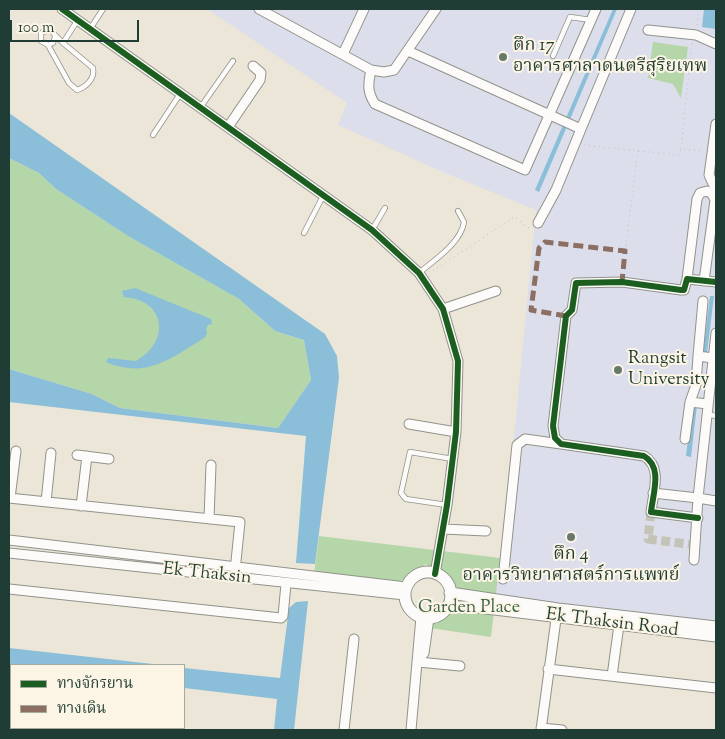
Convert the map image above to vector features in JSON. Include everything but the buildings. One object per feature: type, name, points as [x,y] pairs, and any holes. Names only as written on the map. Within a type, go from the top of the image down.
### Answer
[{"type":"street","points":[[259,9],[371,70],[384,72],[394,70],[436,9]]},
{"type":"street","points":[[343,54],[364,9]]},
{"type":"street","points":[[371,70],[368,84],[369,94],[375,104],[525,170],[596,9]]},
{"type":"street","points":[[536,227],[556,190],[576,141],[578,128],[631,9]]},
{"type":"street","points":[[67,10],[77,21],[372,230],[421,275],[443,309],[458,361],[456,432],[447,505],[435,574]]},
{"type":"street","points":[[648,30],[696,35],[716,44]]},
{"type":"street","points":[[408,51],[578,128]]},
{"type":"street","points":[[228,127],[260,80],[262,73],[253,66]]},
{"type":"street","points":[[716,124],[709,175],[716,190]]},
{"type":"street","points":[[561,444],[555,438],[553,426],[566,316],[572,310],[576,283],[622,282],[684,290],[697,199],[700,193],[707,191],[714,196],[715,206],[704,281]]},
{"type":"street","points":[[686,279],[716,282]]},
{"type":"street","points":[[443,309],[496,291]]},
{"type":"street","points":[[685,439],[690,402],[696,384],[703,301]]},
{"type":"street","points":[[694,560],[698,498],[712,415],[708,404],[716,333]]},
{"type":"street","points":[[698,356],[713,358]]},
{"type":"street","points":[[690,402],[708,404]]},
{"type":"street","points":[[409,424],[456,432]]},
{"type":"street","points":[[503,579],[517,445],[519,441],[525,439],[644,456],[654,464],[656,469],[651,512],[698,518]]},
{"type":"street","points":[[16,451],[9,498],[241,523],[235,578]]},
{"type":"street","points":[[46,502],[51,453]]},
{"type":"street","points":[[77,455],[109,459]]},
{"type":"street","points":[[81,506],[87,456]]},
{"type":"street","points":[[209,519],[210,465]]},
{"type":"street","points":[[653,493],[716,501]]},
{"type":"street","points":[[443,529],[486,531]]},
{"type":"street","points":[[9,540],[236,566],[306,580]]},
{"type":"street","name":"Ek Thaksin","points":[[9,553],[286,584],[306,580],[406,591]]},
{"type":"street","points":[[424,573],[435,574],[446,581],[450,593],[447,607],[442,613],[425,618],[409,608],[406,591],[413,578],[424,573]]},
{"type":"street","points":[[9,589],[275,618],[283,616],[286,584]]},
{"type":"street","name":"Ek Thaksin Road","points":[[450,593],[619,625],[716,636]]},
{"type":"street","name":"Ek Thaksin Road","points":[[447,607],[478,607],[716,627]]},
{"type":"street","points":[[557,613],[541,729],[562,730]]},
{"type":"street","points":[[411,730],[418,661],[424,653],[425,618]]},
{"type":"street","points":[[612,676],[619,625]]},
{"type":"street","points":[[344,730],[354,639]]},
{"type":"street","points":[[418,661],[460,666]]},
{"type":"street","points":[[548,669],[716,688]]},
{"type":"lane","points":[[90,30],[102,9]]},
{"type":"lane","points":[[553,56],[570,17],[591,20]]},
{"type":"lane","points":[[63,43],[77,21]]},
{"type":"lane","points":[[44,30],[52,31],[55,37],[63,43],[94,68],[92,79],[77,90],[69,83],[48,45],[41,41],[41,33],[44,30]]},
{"type":"lane","points":[[48,45],[53,43],[55,37]]},
{"type":"lane","points":[[200,108],[233,61]]},
{"type":"lane","points":[[153,135],[180,94]]},
{"type":"lane","points":[[304,233],[324,196]]},
{"type":"lane","points":[[372,230],[385,208]]},
{"type":"lane","points":[[421,275],[459,235],[464,222],[458,212]]},
{"type":"lane","points":[[447,505],[406,499],[401,493],[410,452],[452,459]]},
{"type":"path","points":[[576,141],[591,146],[679,155],[689,49],[696,35],[699,9]]},
{"type":"path","points":[[681,149],[711,152]]},
{"type":"path","points":[[625,251],[638,151]]},
{"type":"path","points":[[421,275],[514,218],[536,227]]},
{"type":"shaded area","name":"Rangsit University","points":[[207,9],[716,9],[716,634],[495,597],[515,427],[536,210],[445,173],[338,125],[347,103]]},
{"type":"green space","points":[[653,42],[688,47],[681,98],[673,84],[648,78]]},
{"type":"green space","points":[[9,158],[39,173],[56,189],[128,236],[239,299],[275,331],[304,340],[311,380],[278,428],[120,408],[92,394],[9,369]]},
{"type":"green space","name":"Garden Place","points":[[319,536],[500,558],[491,637],[423,627],[452,590],[426,564],[397,583],[314,574]]},
{"type":"water","points":[[613,9],[617,9],[539,192],[535,190]]},
{"type":"water","points":[[704,9],[716,9],[716,29],[702,27]]},
{"type":"water","points":[[9,113],[325,334],[337,356],[339,378],[315,564],[296,563],[306,436],[9,402],[9,369],[92,394],[120,408],[278,428],[311,380],[304,340],[275,331],[239,299],[128,236],[56,189],[39,173],[9,158]]},
{"type":"water","points":[[135,288],[211,319],[212,324],[208,325],[206,329],[207,334],[204,338],[180,353],[157,364],[133,368],[120,367],[106,362],[108,358],[136,361],[147,353],[155,343],[159,333],[159,323],[149,305],[124,297],[122,291]]},
{"type":"water","points":[[710,296],[714,296],[707,353],[703,353]]},
{"type":"water","points":[[692,405],[697,405],[691,457],[686,456]]},
{"type":"water","points":[[308,601],[294,730],[274,730],[277,699],[185,688],[185,668],[280,678],[289,608],[296,602]]},
{"type":"water","points":[[9,648],[153,664],[10,664],[9,667]]},
{"type":"tunnel","points":[[651,512],[648,539],[695,545]]},
{"type":"marked path","points":[[566,316],[531,310],[539,248],[545,242],[625,251],[622,282]]},
{"type":"cycle path","points":[[62,9],[372,230],[419,273],[443,309],[458,361],[456,432],[447,505],[435,574]]},
{"type":"cycle path","points":[[698,518],[651,512],[655,489],[655,474],[650,461],[644,456],[561,444],[555,438],[553,426],[566,316],[572,310],[576,283],[622,282],[684,290],[687,279],[716,282]]},
{"type":"place","name":"ตึก 17 อาคารศาลาดนตรีสุริยเทพ","points":[[503,57]]},
{"type":"place","name":"Rangsit University","points":[[618,370]]},
{"type":"place","name":"ตึก 4 อาคารวิทยาศาสตร์การแพทย์","points":[[571,537]]}]
